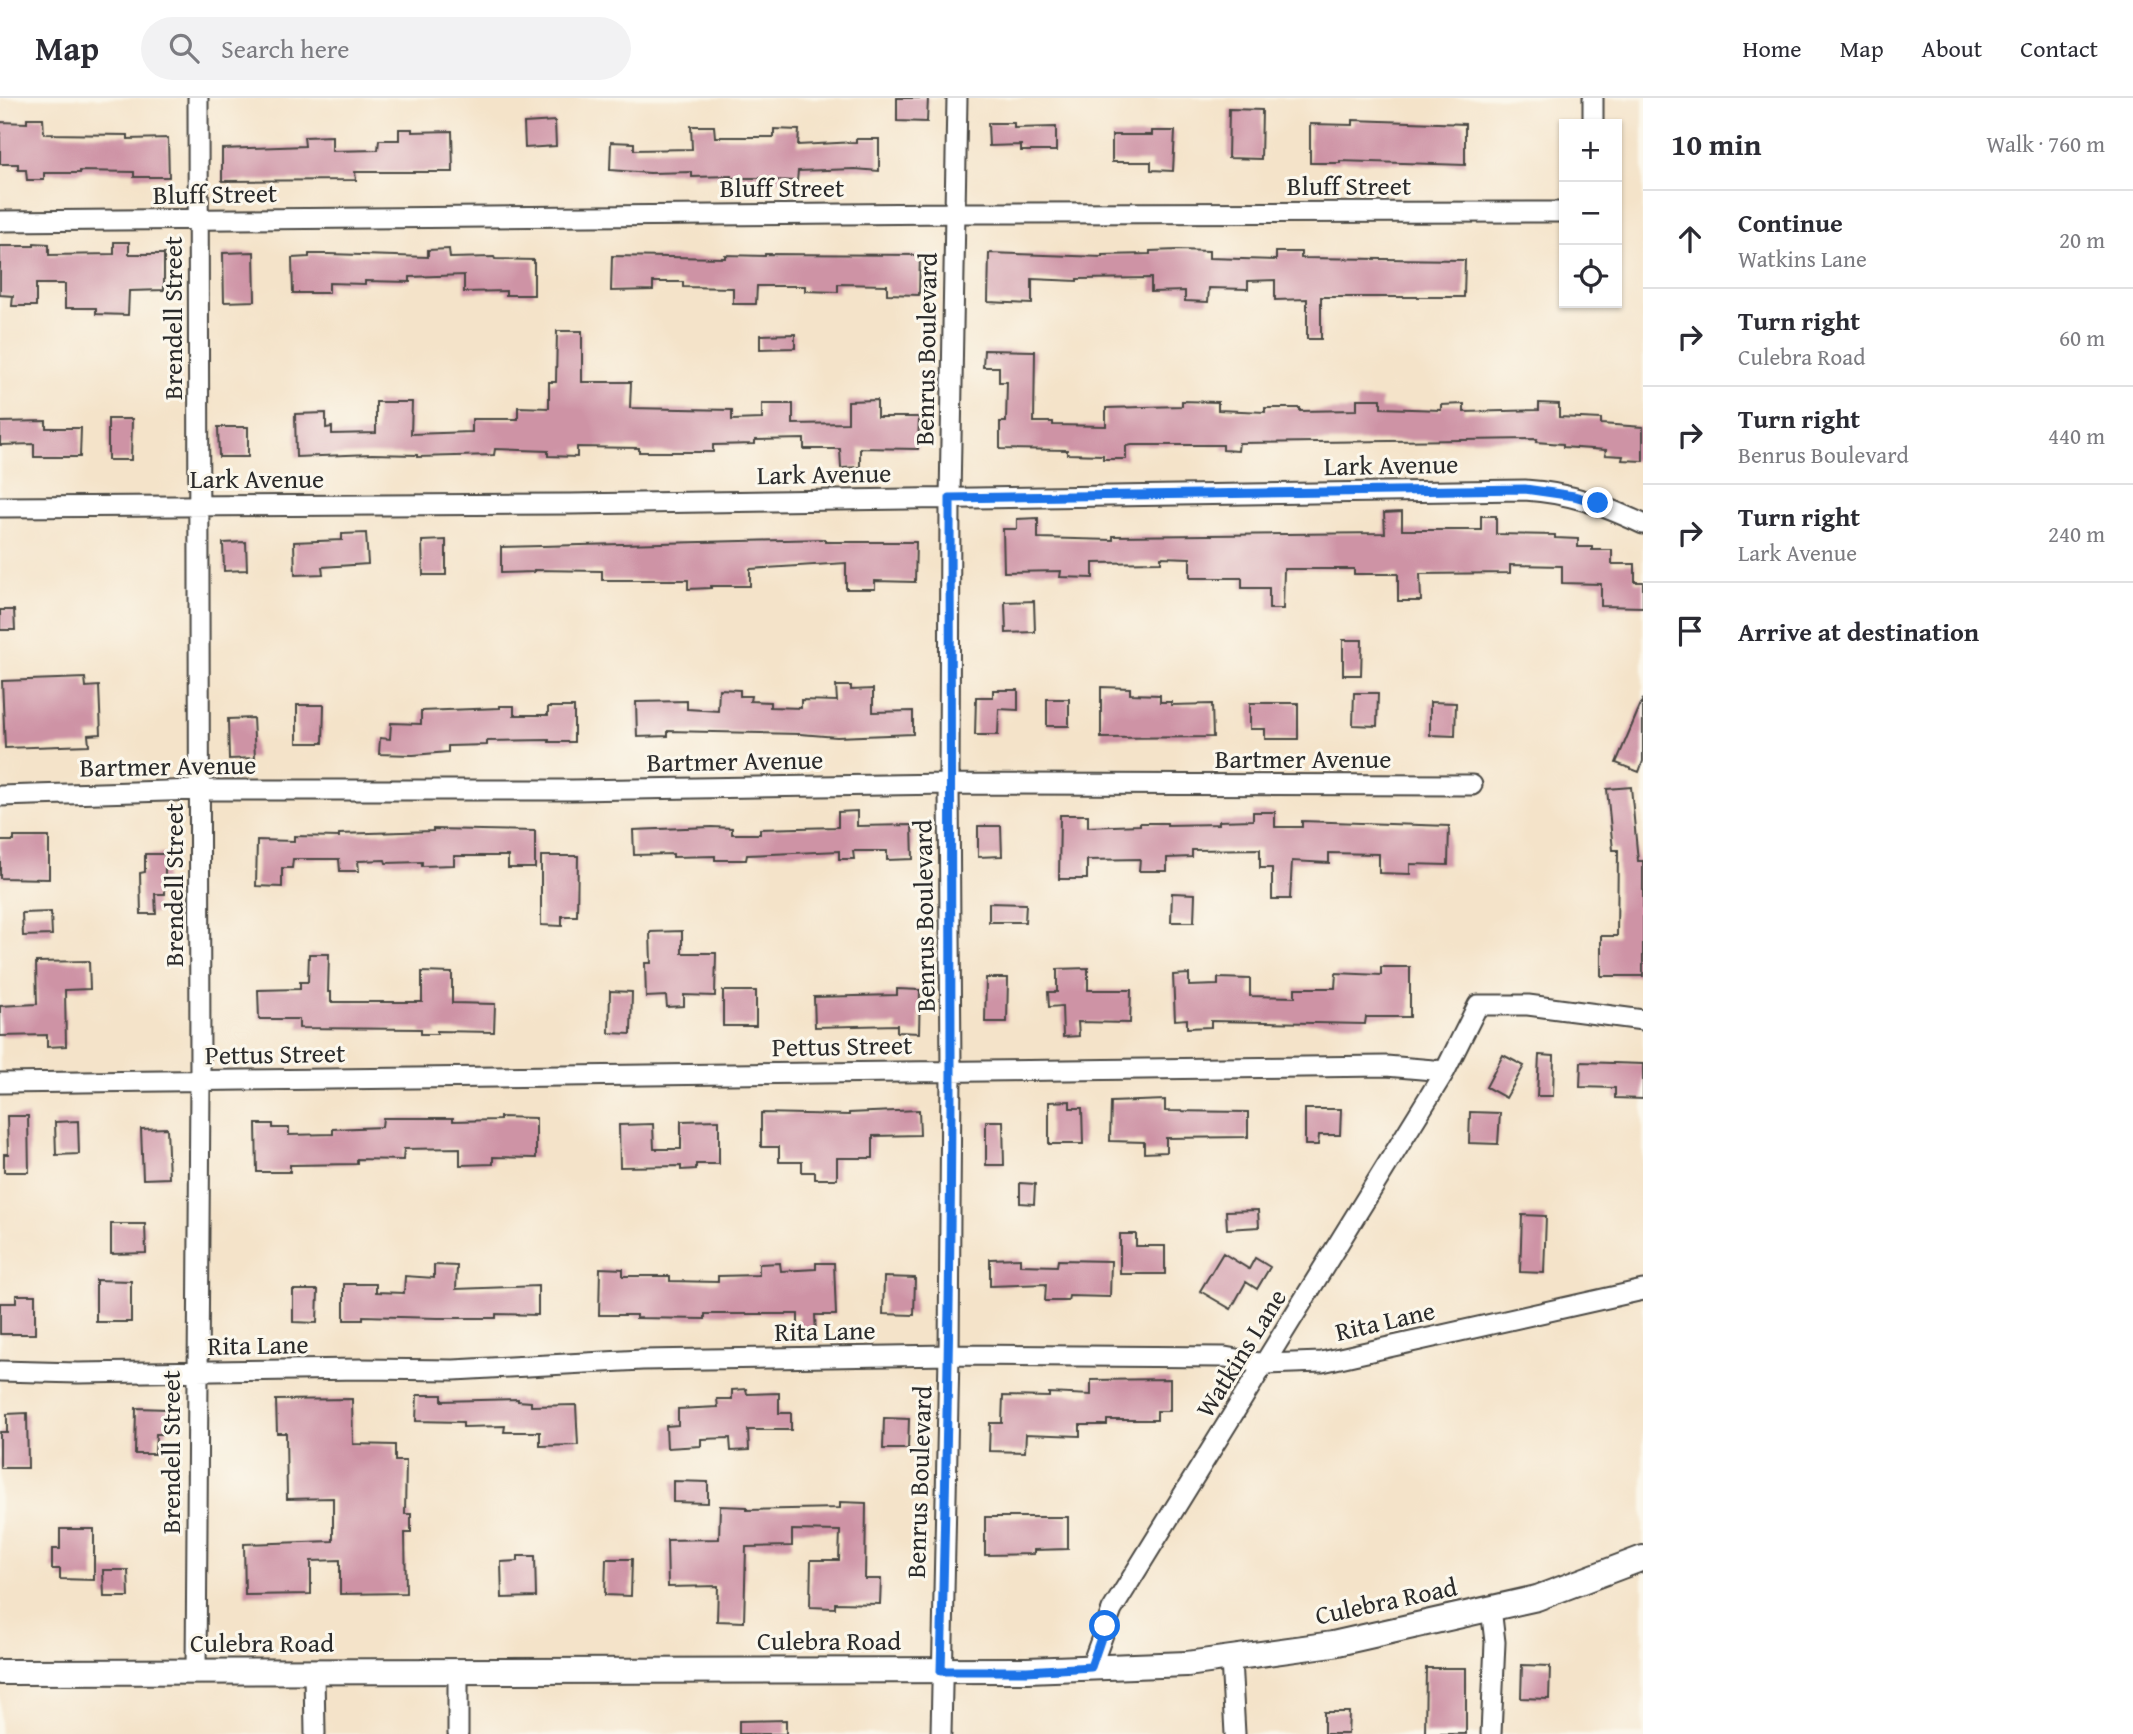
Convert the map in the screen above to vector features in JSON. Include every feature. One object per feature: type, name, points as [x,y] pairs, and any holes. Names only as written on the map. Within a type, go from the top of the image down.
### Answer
[{"type":"main road","name":"Culebra Road","points":[[0,1672],[1027,1671],[1187,1664],[1333,1644],[1537,1598],[1643,1558]]},
{"type":"street","name":"Brendell Street","points":[[196,1672],[200,1082],[198,98]]},
{"type":"street","name":"Benrus Boulevard","points":[[941,1734],[949,1355],[950,498],[957,98]]},
{"type":"street","points":[[1593,119],[1594,98]]},
{"type":"street","name":"Bluff Street","points":[[0,221],[954,213],[1559,212]]},
{"type":"street","name":"Lark Avenue","points":[[0,507],[571,504],[1525,489],[1574,496],[1598,503],[1643,524]]},
{"type":"street","name":"Bartmer Avenue","points":[[0,796],[200,790],[572,790],[949,784],[1472,785]]},
{"type":"street","points":[[1445,1071],[1478,1005],[1528,1005],[1643,1020]]},
{"type":"street","name":"Pettus Street","points":[[0,1083],[1386,1066],[1445,1071]]},
{"type":"street","name":"Watkins Lane","points":[[1091,1667],[1112,1610],[1445,1071]]},
{"type":"street","name":"Rita Lane","points":[[0,1371],[198,1372],[361,1368],[454,1370],[642,1360],[949,1355],[1225,1357],[1265,1364],[1322,1362],[1643,1290]]},
{"type":"street","points":[[1491,1608],[1495,1642],[1491,1734]]},
{"type":"street","points":[[1231,1660],[1234,1734]]},
{"type":"street","points":[[314,1672],[315,1734]]},
{"type":"street","points":[[458,1672],[458,1734]]},
{"type":"building","points":[[897,98],[928,98],[927,122],[897,121]]},
{"type":"building","points":[[1229,109],[1262,110],[1261,159],[1228,158]]},
{"type":"building","points":[[27,118],[43,118],[44,134],[128,135],[128,139],[168,138],[169,177],[134,177],[134,172],[80,171],[44,173],[44,180],[27,180],[26,170],[18,170],[18,164],[0,164],[0,122],[27,123]]},
{"type":"building","points":[[1353,120],[1465,124],[1465,165],[1340,161],[1310,163],[1310,124],[1353,125]]},
{"type":"building","points":[[555,121],[556,146],[525,148],[524,123]]},
{"type":"building","points":[[988,123],[1014,123],[1014,128],[1056,127],[1056,151],[1021,151],[1021,145],[989,146]]},
{"type":"building","points":[[691,126],[714,126],[715,137],[774,137],[774,129],[799,130],[798,145],[879,139],[879,171],[798,171],[797,181],[731,176],[692,177],[692,172],[610,170],[611,142],[634,143],[634,150],[692,149]]},
{"type":"building","points":[[399,129],[412,129],[412,132],[452,131],[453,172],[355,172],[356,180],[222,181],[222,149],[305,146],[304,137],[332,136],[332,151],[378,150],[379,140],[399,140]]},
{"type":"building","points":[[1152,131],[1175,131],[1173,171],[1151,170],[1151,162],[1112,162],[1112,135],[1152,135]]},
{"type":"building","points":[[114,242],[129,242],[129,254],[164,254],[164,290],[129,291],[128,315],[96,314],[96,308],[65,308],[65,284],[36,284],[36,306],[12,306],[13,296],[0,295],[0,246],[49,244],[49,255],[114,254]]},
{"type":"building","points":[[449,249],[450,258],[534,260],[534,295],[506,295],[506,291],[464,292],[464,275],[410,277],[410,282],[329,283],[329,293],[293,293],[292,258],[309,257],[309,254],[428,257],[428,250]]},
{"type":"building","points":[[1178,250],[1209,251],[1209,258],[1276,260],[1276,252],[1301,252],[1301,258],[1465,260],[1464,297],[1321,297],[1321,339],[1307,339],[1307,299],[1275,300],[1275,280],[1248,281],[1248,289],[1209,288],[1208,302],[1185,301],[1185,291],[1151,292],[1151,278],[1077,281],[1032,279],[1032,304],[988,302],[989,253],[1102,257]]},
{"type":"building","points":[[254,252],[255,301],[224,302],[223,253]]},
{"type":"building","points":[[725,255],[920,255],[919,295],[887,294],[887,285],[838,284],[838,292],[805,291],[805,286],[757,286],[756,304],[733,304],[733,288],[683,287],[683,282],[653,282],[653,290],[611,291],[612,256],[725,258]]},
{"type":"building","points":[[557,331],[582,331],[582,382],[631,382],[630,408],[732,410],[732,420],[762,419],[762,404],[793,404],[793,424],[848,423],[848,401],[877,400],[877,417],[919,417],[918,449],[860,448],[860,467],[841,468],[840,449],[804,449],[804,439],[755,440],[755,444],[713,445],[713,452],[639,452],[639,448],[577,447],[577,457],[548,456],[548,451],[495,449],[494,455],[417,457],[372,454],[296,457],[295,414],[326,413],[326,428],[332,427],[332,434],[376,433],[376,402],[412,402],[411,434],[472,432],[472,419],[518,419],[518,407],[549,408],[549,382],[556,382]]},
{"type":"building","points":[[795,334],[795,348],[760,349],[760,335]]},
{"type":"building","points":[[984,350],[1035,351],[1034,422],[1106,426],[1106,408],[1182,406],[1182,401],[1218,402],[1218,410],[1265,412],[1265,408],[1300,408],[1300,411],[1357,410],[1357,399],[1381,399],[1381,408],[1441,410],[1441,405],[1464,404],[1464,412],[1539,410],[1539,403],[1559,404],[1559,417],[1601,419],[1601,424],[1643,427],[1643,461],[1622,460],[1623,456],[1605,455],[1606,450],[1563,447],[1563,444],[1536,442],[1537,439],[1239,443],[1238,451],[1223,450],[1223,445],[1132,445],[1126,446],[1126,459],[1067,454],[1067,450],[1000,449],[1000,422],[1006,422],[1007,382],[999,382],[999,367],[983,367]]},
{"type":"building","points":[[108,419],[132,419],[131,460],[108,460]]},
{"type":"building","points":[[46,421],[46,428],[81,428],[80,457],[34,457],[34,444],[0,445],[0,422]]},
{"type":"building","points":[[218,427],[248,427],[248,457],[219,457]]},
{"type":"building","points":[[1402,512],[1402,530],[1481,530],[1481,516],[1496,516],[1496,534],[1555,535],[1555,538],[1578,539],[1578,547],[1612,550],[1612,564],[1635,564],[1635,582],[1643,582],[1643,607],[1601,606],[1601,584],[1562,583],[1562,566],[1510,565],[1510,573],[1420,574],[1421,601],[1398,601],[1398,574],[1354,574],[1354,569],[1284,569],[1283,609],[1269,609],[1269,588],[1242,588],[1242,578],[1190,578],[1190,558],[1161,557],[1161,562],[1093,563],[1093,578],[1060,577],[1061,571],[1004,572],[1003,529],[1017,529],[1017,519],[1038,518],[1038,538],[1113,540],[1113,536],[1385,533],[1384,513]]},
{"type":"building","points":[[366,533],[368,564],[322,567],[323,574],[295,575],[294,542],[342,540],[342,534]]},
{"type":"building","points":[[825,539],[825,542],[916,542],[915,582],[875,581],[875,589],[846,589],[846,563],[750,569],[750,586],[688,589],[688,580],[602,580],[602,571],[534,570],[501,573],[501,547]]},
{"type":"building","points":[[446,540],[446,575],[423,575],[422,541]]},
{"type":"building","points":[[246,542],[247,570],[224,571],[223,543]]},
{"type":"building","points":[[1034,601],[1035,632],[1006,633],[1005,602]]},
{"type":"building","points":[[0,610],[14,610],[15,630],[0,630]]},
{"type":"building","points":[[1343,640],[1362,640],[1361,675],[1343,675]]},
{"type":"building","points":[[85,678],[86,687],[99,686],[101,734],[88,735],[89,745],[5,748],[2,681]]},
{"type":"building","points":[[836,686],[851,686],[851,690],[873,689],[873,712],[913,711],[913,734],[837,737],[668,731],[668,736],[637,737],[636,702],[687,701],[687,709],[718,711],[719,689],[740,690],[740,696],[751,696],[750,701],[770,702],[770,707],[801,708],[801,700],[837,701]]},
{"type":"building","points":[[1101,687],[1130,688],[1130,694],[1160,695],[1160,702],[1171,702],[1171,705],[1212,704],[1213,737],[1101,738]]},
{"type":"building","points":[[993,690],[1018,690],[1018,710],[999,709],[998,735],[975,735],[976,697],[993,697]]},
{"type":"building","points":[[1354,693],[1378,693],[1377,726],[1353,725]]},
{"type":"building","points":[[1047,699],[1069,699],[1069,726],[1047,726]]},
{"type":"building","points":[[1643,699],[1643,761],[1639,772],[1616,763]]},
{"type":"building","points":[[1430,702],[1456,703],[1455,736],[1430,735]]},
{"type":"building","points":[[1250,703],[1298,703],[1298,739],[1265,739],[1265,729],[1250,729]]},
{"type":"building","points":[[297,705],[324,705],[323,743],[297,743]]},
{"type":"building","points":[[514,706],[514,715],[548,715],[548,707],[574,707],[574,742],[487,741],[487,745],[448,746],[448,752],[379,754],[380,738],[390,739],[391,723],[421,724],[421,711]]},
{"type":"building","points":[[253,718],[255,758],[229,759],[228,719]]},
{"type":"building","points":[[1631,787],[1638,861],[1643,861],[1643,976],[1601,976],[1601,936],[1617,936],[1618,850],[1613,850],[1607,789]]},
{"type":"building","points":[[857,811],[857,826],[912,825],[913,859],[887,860],[887,851],[853,851],[854,859],[839,859],[839,851],[747,855],[746,860],[715,860],[715,856],[673,857],[673,854],[634,855],[633,830],[712,827],[732,828],[732,834],[760,834],[760,829],[838,827],[838,812]]},
{"type":"building","points":[[1253,812],[1275,812],[1275,827],[1302,827],[1302,821],[1449,826],[1448,865],[1410,864],[1410,874],[1379,873],[1379,854],[1329,853],[1329,863],[1292,861],[1290,899],[1272,899],[1272,868],[1260,868],[1260,849],[1192,850],[1192,857],[1167,858],[1167,871],[1139,871],[1140,859],[1087,860],[1087,879],[1059,879],[1060,815],[1088,815],[1088,827],[1140,823],[1219,824],[1219,821],[1253,820]]},
{"type":"building","points":[[978,826],[1001,826],[1002,856],[978,857]]},
{"type":"building","points":[[433,829],[535,831],[535,868],[508,868],[508,856],[454,856],[454,865],[422,866],[422,862],[358,861],[359,871],[340,871],[339,859],[293,859],[292,868],[282,868],[282,887],[256,886],[257,840],[294,841],[294,836],[339,837],[339,834]]},
{"type":"building","points":[[14,837],[49,837],[49,879],[0,878],[0,841],[14,841]]},
{"type":"building","points":[[145,854],[165,854],[165,894],[155,894],[156,914],[141,914],[140,873],[145,872]]},
{"type":"building","points":[[541,856],[578,856],[577,916],[562,916],[562,926],[541,925]]},
{"type":"building","points":[[1172,893],[1195,894],[1194,922],[1171,922]]},
{"type":"building","points":[[989,903],[1026,904],[1025,922],[989,922]]},
{"type":"building","points":[[51,912],[52,935],[23,936],[22,913]]},
{"type":"building","points":[[682,931],[682,953],[716,953],[715,996],[684,995],[684,1006],[667,1007],[666,996],[646,997],[645,963],[651,963],[650,932]]},
{"type":"building","points":[[309,954],[329,954],[328,992],[331,992],[331,1002],[422,1002],[422,972],[452,973],[452,1003],[495,1004],[494,1032],[437,1031],[437,1034],[421,1034],[421,1029],[299,1028],[299,1019],[259,1019],[258,990],[300,989],[300,982],[308,982]]},
{"type":"building","points":[[89,961],[90,989],[65,990],[66,1046],[47,1047],[47,1035],[0,1036],[0,1006],[37,1004],[36,962]]},
{"type":"building","points":[[1381,967],[1410,967],[1410,1017],[1366,1017],[1365,1024],[1211,1021],[1211,1027],[1187,1028],[1187,1019],[1175,1020],[1173,975],[1189,974],[1189,986],[1218,985],[1218,978],[1250,979],[1250,996],[1295,997],[1295,988],[1335,988],[1336,973],[1381,975]]},
{"type":"building","points":[[1088,968],[1088,990],[1131,990],[1130,1023],[1078,1022],[1079,1036],[1063,1037],[1062,1006],[1049,1007],[1048,992],[1057,992],[1057,969]]},
{"type":"building","points":[[986,978],[1008,978],[1007,1022],[985,1022]]},
{"type":"building","points":[[897,989],[920,990],[919,1033],[897,1032],[897,1025],[815,1027],[814,997],[897,995]]},
{"type":"building","points":[[610,991],[632,992],[631,1034],[609,1033]]},
{"type":"building","points":[[723,991],[756,991],[756,1026],[723,1026]]},
{"type":"building","points":[[1503,1055],[1524,1066],[1506,1098],[1486,1087]]},
{"type":"building","points":[[1539,1055],[1554,1056],[1553,1096],[1537,1096]]},
{"type":"building","points":[[1581,1062],[1643,1064],[1643,1099],[1615,1098],[1615,1088],[1580,1087]]},
{"type":"building","points":[[1165,1100],[1165,1111],[1248,1112],[1248,1137],[1166,1138],[1166,1152],[1144,1153],[1144,1142],[1110,1141],[1111,1102]]},
{"type":"building","points":[[1070,1101],[1070,1108],[1082,1108],[1083,1144],[1049,1144],[1049,1102]]},
{"type":"building","points":[[1305,1109],[1341,1109],[1340,1135],[1319,1135],[1318,1145],[1305,1145]]},
{"type":"building","points":[[919,1110],[920,1135],[873,1136],[873,1158],[837,1158],[837,1179],[815,1179],[815,1172],[802,1172],[802,1162],[779,1162],[779,1147],[761,1147],[761,1113],[849,1115]]},
{"type":"building","points":[[1470,1112],[1500,1113],[1498,1144],[1469,1143]]},
{"type":"building","points":[[7,1116],[28,1116],[29,1172],[4,1172],[4,1154],[8,1154]]},
{"type":"building","points":[[500,1117],[536,1118],[536,1158],[493,1157],[493,1164],[460,1165],[460,1148],[404,1149],[403,1160],[357,1159],[357,1164],[290,1165],[290,1172],[257,1172],[256,1124],[289,1128],[289,1135],[333,1134],[333,1129],[382,1127],[383,1118],[453,1118],[453,1121],[500,1120]]},
{"type":"building","points":[[719,1120],[719,1164],[696,1164],[696,1169],[681,1170],[681,1166],[620,1167],[619,1125],[653,1124],[654,1149],[681,1149],[681,1121]]},
{"type":"building","points":[[78,1121],[79,1154],[56,1155],[55,1122]]},
{"type":"building","points":[[986,1121],[1003,1121],[1004,1165],[986,1165]]},
{"type":"building","points":[[167,1128],[169,1178],[143,1179],[141,1129]]},
{"type":"building","points":[[1020,1183],[1035,1184],[1034,1204],[1020,1203]]},
{"type":"building","points":[[1258,1210],[1259,1227],[1227,1229],[1226,1211]]},
{"type":"building","points":[[1522,1215],[1546,1216],[1544,1273],[1520,1272]]},
{"type":"building","points":[[111,1224],[145,1224],[146,1253],[111,1254]]},
{"type":"building","points":[[1120,1234],[1136,1234],[1136,1246],[1165,1246],[1165,1274],[1120,1274]]},
{"type":"building","points":[[1223,1253],[1249,1269],[1255,1258],[1270,1267],[1257,1289],[1246,1282],[1231,1309],[1200,1291]]},
{"type":"building","points":[[1020,1258],[1020,1265],[1057,1266],[1058,1260],[1111,1261],[1110,1297],[1069,1296],[1068,1301],[1045,1301],[1046,1284],[990,1286],[990,1259]]},
{"type":"building","points":[[780,1263],[781,1271],[816,1269],[816,1263],[834,1263],[836,1315],[815,1315],[816,1335],[798,1336],[798,1314],[705,1314],[705,1319],[599,1315],[600,1268],[623,1269],[623,1276],[670,1276],[670,1281],[718,1282],[718,1276],[759,1275],[759,1264]]},
{"type":"building","points":[[434,1265],[457,1266],[456,1289],[538,1286],[538,1315],[496,1314],[496,1318],[363,1316],[363,1320],[344,1320],[344,1284],[376,1284],[376,1292],[404,1293],[405,1276],[434,1278]]},
{"type":"building","points":[[884,1277],[915,1278],[914,1315],[883,1314]]},
{"type":"building","points":[[96,1280],[131,1281],[131,1322],[96,1322]]},
{"type":"building","points":[[293,1290],[318,1290],[317,1323],[293,1322]]},
{"type":"building","points":[[16,1295],[35,1295],[35,1334],[0,1334],[0,1303],[16,1303]]},
{"type":"building","points":[[1170,1379],[1170,1411],[1157,1411],[1157,1420],[1107,1420],[1107,1425],[1080,1425],[1080,1436],[1026,1434],[1025,1452],[989,1451],[990,1423],[1002,1423],[1003,1396],[1049,1397],[1049,1393],[1091,1395],[1091,1380]]},
{"type":"building","points":[[746,1389],[747,1394],[779,1393],[779,1413],[791,1413],[791,1430],[748,1430],[749,1450],[731,1451],[730,1438],[701,1439],[701,1446],[667,1448],[666,1426],[678,1425],[678,1409],[718,1407],[717,1399],[732,1399],[732,1390]]},
{"type":"building","points":[[417,1395],[442,1395],[442,1401],[518,1399],[531,1402],[531,1406],[576,1405],[578,1445],[540,1446],[540,1432],[504,1432],[505,1426],[463,1427],[463,1422],[416,1421]]},
{"type":"building","points":[[352,1399],[353,1444],[395,1445],[395,1461],[406,1461],[405,1514],[411,1514],[411,1533],[405,1533],[406,1593],[340,1594],[340,1560],[311,1561],[311,1594],[245,1595],[244,1544],[333,1541],[333,1498],[287,1499],[286,1433],[277,1433],[276,1400]]},
{"type":"building","points":[[136,1408],[168,1409],[167,1434],[156,1434],[155,1454],[135,1454]]},
{"type":"building","points":[[27,1413],[28,1468],[0,1468],[0,1432],[7,1432],[7,1414]]},
{"type":"building","points":[[884,1418],[909,1419],[908,1449],[883,1449]]},
{"type":"building","points":[[673,1481],[708,1482],[708,1503],[673,1502]]},
{"type":"building","points":[[840,1502],[866,1503],[865,1579],[881,1579],[880,1604],[835,1603],[835,1608],[810,1607],[811,1560],[839,1560],[840,1531],[792,1530],[792,1546],[746,1547],[744,1622],[717,1621],[718,1586],[668,1587],[667,1540],[719,1539],[720,1506],[747,1507],[747,1510],[840,1508]]},
{"type":"building","points":[[985,1517],[1068,1517],[1068,1549],[1034,1550],[1034,1554],[985,1555]]},
{"type":"building","points":[[60,1529],[94,1529],[94,1580],[60,1579],[60,1569],[52,1569],[52,1549],[60,1549]]},
{"type":"building","points":[[518,1556],[535,1556],[536,1597],[502,1598],[501,1562],[518,1561]]},
{"type":"building","points":[[606,1559],[632,1559],[631,1596],[605,1595]]},
{"type":"building","points":[[103,1570],[128,1570],[129,1597],[104,1597]]},
{"type":"building","points":[[1522,1665],[1550,1666],[1549,1699],[1521,1698]]},
{"type":"building","points":[[1426,1668],[1466,1668],[1466,1734],[1425,1734]]},
{"type":"building","points":[[1324,1712],[1349,1712],[1348,1734],[1324,1734]]},
{"type":"building","points":[[786,1720],[786,1734],[739,1734],[739,1721]]},
{"type":"route","points":[[1105,1626],[1091,1667],[1027,1671],[941,1671],[949,1355],[950,498],[1525,489],[1550,491],[1598,503]]}]
